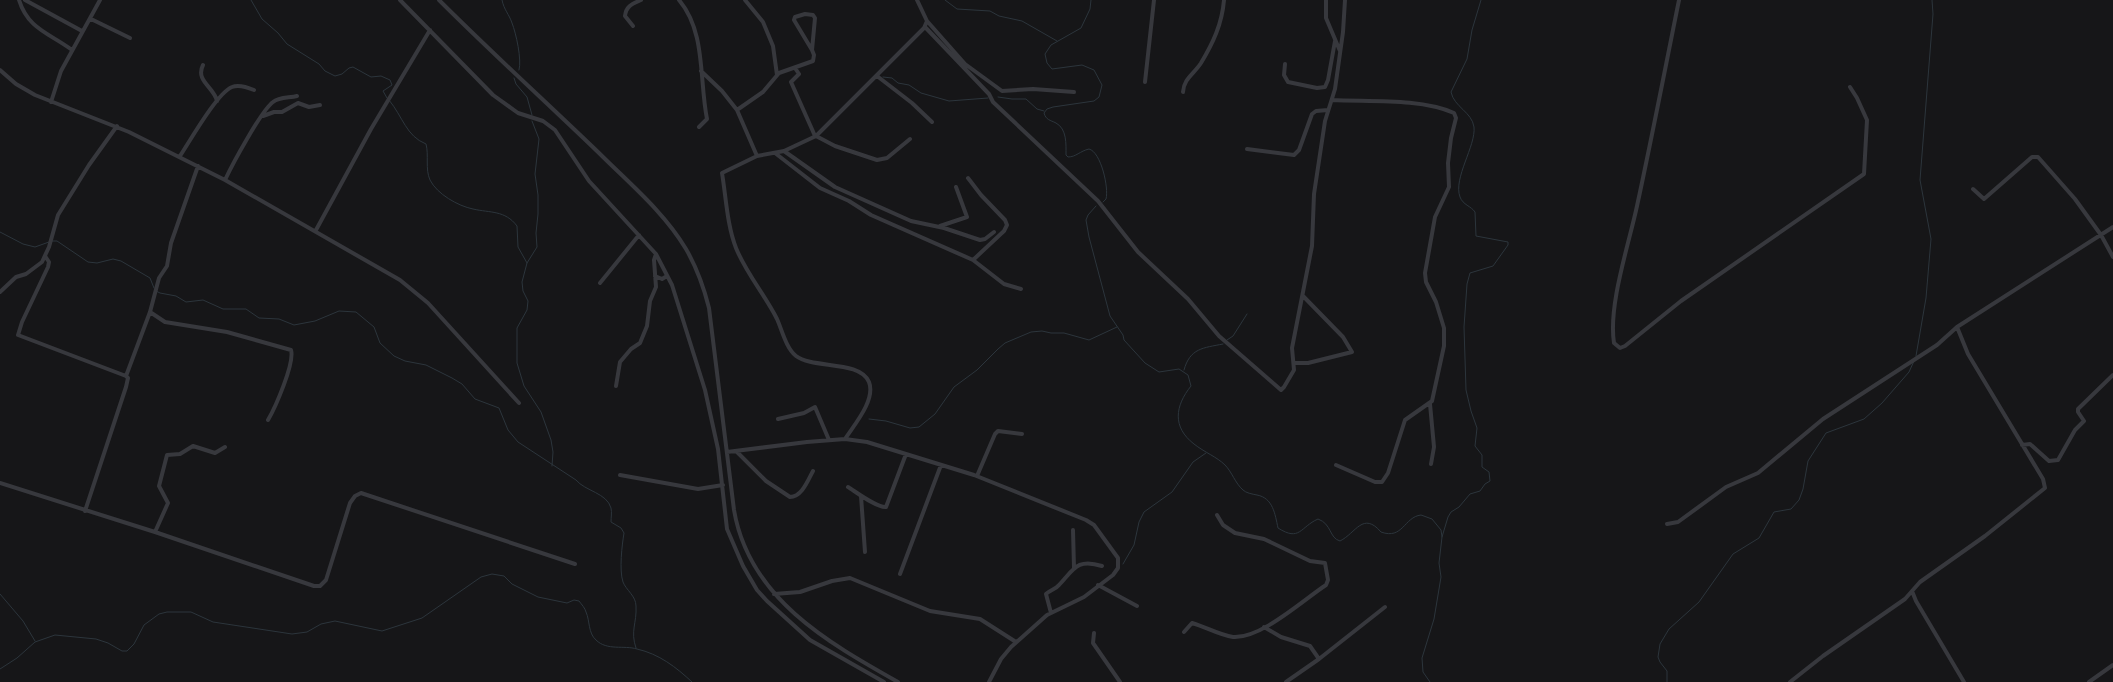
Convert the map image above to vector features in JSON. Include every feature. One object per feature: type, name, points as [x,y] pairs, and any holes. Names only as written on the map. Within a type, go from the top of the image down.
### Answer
[{"type":"street","points":[[19,0],[26,17],[33,25],[72,50]]},
{"type":"street","points":[[25,0],[82,31]]},
{"type":"street","points":[[51,102],[57,80],[100,0]]},
{"type":"street","points":[[400,0],[483,85],[504,103],[518,113],[547,123],[556,130],[589,181],[656,254],[668,276],[705,390],[723,485],[727,529],[743,566],[757,590],[786,620],[810,640],[884,682]]},
{"type":"street","points":[[439,0],[640,194],[667,222],[686,249],[700,277],[709,308],[734,510],[740,533],[750,559],[774,594],[789,610],[818,633],[898,682]]},
{"type":"street","points":[[633,26],[625,16],[626,11],[629,6],[641,0]]},
{"type":"street","points":[[679,0],[692,19],[698,43],[707,118],[699,127]]},
{"type":"street","points":[[745,0],[763,22],[773,46],[777,75]]},
{"type":"street","points":[[917,0],[927,21],[966,64],[1002,91],[1032,89],[1074,92]]},
{"type":"street","points":[[1145,82],[1154,0]]},
{"type":"street","points":[[1183,92],[1188,78],[1200,64],[1214,39],[1222,19],[1224,0]]},
{"type":"street","points":[[1326,0],[1326,18],[1340,51]]},
{"type":"street","points":[[925,27],[989,94],[993,102],[1098,201],[1138,252],[1188,299],[1229,345],[1280,390],[1293,373],[1294,363],[1292,348],[1296,319],[1303,296],[1313,236],[1314,194],[1328,110],[1332,100],[1340,51],[1345,0]]},
{"type":"street","points":[[1679,0],[1638,205],[1616,300],[1612,331],[1614,343],[1620,348],[1625,346],[1681,301],[1864,174],[1867,120],[1857,98],[1850,88]]},
{"type":"street","points":[[737,110],[763,92],[777,75],[813,61],[814,55],[812,50],[794,20],[795,17],[801,14],[813,15],[815,18],[812,50]]},
{"type":"street","points":[[91,19],[130,38]]},
{"type":"street","points":[[845,439],[868,398],[869,384],[867,378],[853,370],[804,360],[795,356],[788,346],[772,310],[739,255],[733,240],[722,173],[758,156],[784,151],[816,136],[925,27],[927,21]]},
{"type":"street","points":[[316,230],[371,129],[430,30]]},
{"type":"street","points":[[1285,64],[1284,75],[1288,82],[1317,88],[1325,87],[1328,80],[1335,41]]},
{"type":"street","points":[[204,65],[201,77],[215,95],[217,101]]},
{"type":"street","points":[[795,68],[799,74],[791,82],[816,136],[835,146],[876,160],[887,158],[910,139]]},
{"type":"street","points":[[0,70],[27,92],[117,126],[180,156],[316,230],[373,263],[412,288],[428,303],[520,404]]},
{"type":"street","points":[[701,71],[722,91],[737,110],[758,156]]},
{"type":"street","points":[[877,76],[912,103],[932,122]]},
{"type":"street","points":[[180,156],[217,101],[231,87],[241,86],[254,90]]},
{"type":"street","points":[[225,180],[262,116],[270,105],[276,100],[297,96]]},
{"type":"street","points":[[1332,100],[1422,105],[1435,107],[1456,114],[1448,163],[1449,187],[1435,217],[1425,273],[1426,282],[1436,302],[1444,328],[1442,355],[1434,383],[1433,398],[1430,404],[1406,420],[1388,474],[1382,482],[1375,482],[1336,465]]},
{"type":"street","points":[[262,116],[274,112],[282,112],[298,103],[309,108],[320,105]]},
{"type":"street","points":[[1247,149],[1294,155],[1299,150],[1310,116],[1316,111],[1328,110]]},
{"type":"street","points":[[0,292],[16,277],[26,274],[37,266],[45,256],[58,215],[89,165],[117,126]]},
{"type":"street","points":[[784,151],[835,187],[911,221],[939,226],[980,240],[985,239],[994,232]]},
{"type":"street","points":[[775,153],[820,188],[878,218],[973,260],[1004,284],[1021,289]]},
{"type":"street","points":[[1973,189],[1984,199],[2032,157],[2038,157],[2075,199],[2101,235],[2113,257]]},
{"type":"street","points":[[85,511],[126,387],[128,378],[126,376],[150,312],[159,278],[166,266],[171,243],[198,166]]},
{"type":"street","points":[[968,178],[981,195],[1005,220],[1007,225],[1004,231],[973,260]]},
{"type":"street","points":[[939,226],[967,217],[956,187]]},
{"type":"street","points":[[1667,524],[1678,522],[1726,487],[1758,473],[1823,419],[1937,345],[1957,327],[2113,227]]},
{"type":"street","points":[[600,283],[639,235]]},
{"type":"street","points":[[616,386],[620,362],[642,340],[647,322],[650,300],[656,288],[654,260],[656,254]]},
{"type":"street","points":[[45,256],[48,260],[48,267],[22,322],[18,335],[126,376]]},
{"type":"street","points":[[655,276],[662,279],[668,276]]},
{"type":"street","points":[[1294,363],[1308,363],[1352,352],[1343,337],[1303,296]]},
{"type":"street","points":[[150,312],[165,322],[227,332],[291,350],[292,357],[284,385],[268,420]]},
{"type":"street","points":[[1790,682],[1823,656],[1906,600],[1912,591],[1925,578],[1985,536],[2043,491],[2046,484],[1968,354],[1957,327]]},
{"type":"street","points":[[2022,445],[2030,444],[2049,461],[2058,460],[2076,430],[2084,421],[2078,412],[2078,409],[2113,375]]},
{"type":"street","points":[[1430,404],[1434,447],[1431,464]]},
{"type":"street","points":[[778,419],[804,413],[815,407],[829,440]]},
{"type":"street","points":[[977,476],[995,434],[998,431],[1022,434]]},
{"type":"street","points":[[727,452],[829,440],[845,439],[867,442],[977,476],[1086,520],[1094,525],[1119,561],[1116,571],[1084,597],[1050,613],[1016,642],[1001,659],[989,682]]},
{"type":"street","points":[[155,532],[168,503],[159,486],[167,455],[180,454],[193,446],[215,453],[226,447]]},
{"type":"street","points":[[737,452],[766,481],[790,497],[795,497],[800,493],[813,471]]},
{"type":"street","points":[[848,487],[861,496],[882,507],[886,507],[906,454]]},
{"type":"street","points":[[900,574],[941,465]]},
{"type":"street","points":[[620,475],[698,489],[723,485]]},
{"type":"street","points":[[0,483],[155,532],[318,587],[326,580],[350,503],[355,496],[361,493],[575,564]]},
{"type":"street","points":[[861,496],[865,552]]},
{"type":"street","points":[[1184,632],[1192,624],[1224,635],[1242,637],[1264,627],[1326,585],[1328,580],[1326,566],[1322,562],[1310,560],[1264,539],[1235,533],[1223,525],[1218,515]]},
{"type":"street","points":[[1072,530],[1074,568]]},
{"type":"street","points":[[1050,613],[1046,594],[1060,584],[1074,568],[1090,563],[1102,566]]},
{"type":"street","points":[[774,594],[800,592],[832,581],[850,578],[930,611],[980,619],[1016,642]]},
{"type":"street","points":[[1098,585],[1137,606]]},
{"type":"street","points":[[1912,591],[1962,680]]},
{"type":"street","points":[[1286,682],[1319,659],[1385,607]]},
{"type":"street","points":[[1264,627],[1281,637],[1310,646],[1319,659]]},
{"type":"street","points":[[1094,634],[1093,643],[1120,682]]},
{"type":"street","points":[[2089,682],[2113,665]]},
{"type":"waterway","points":[[251,0],[262,19],[278,33],[287,44],[319,64],[325,71],[335,76],[342,74],[349,68],[353,67],[371,77],[381,76],[390,80],[392,85],[383,91],[387,98]]},
{"type":"waterway","points":[[502,0],[515,33],[519,53],[519,70]]},
{"type":"waterway","points":[[945,0],[957,9],[990,11],[999,16],[1022,21],[1057,41]]},
{"type":"waterway","points":[[1091,0],[1090,9],[1081,28],[1051,45],[1045,54],[1047,63],[1052,69],[1082,65],[1094,70],[1102,85],[1099,97],[1094,101],[1053,107],[1047,109],[1044,113],[1047,118],[1056,123],[1062,129],[1065,137],[1066,155],[1068,157],[1089,149],[1097,157],[1105,179],[1107,194],[1106,199],[1103,202]]},
{"type":"waterway","points":[[1442,537],[1451,512],[1459,507],[1470,494],[1480,491],[1485,484],[1490,481],[1489,472],[1482,467],[1482,455],[1475,446],[1477,428],[1466,390],[1464,327],[1467,284],[1470,273],[1493,266],[1508,245],[1508,242],[1476,236],[1475,212],[1461,200],[1459,189],[1462,172],[1474,135],[1474,127],[1470,117],[1456,102],[1451,92],[1467,59],[1472,30],[1481,0]]},
{"type":"waterway","points":[[1916,356],[1926,298],[1931,239],[1920,180],[1933,14],[1932,0]]},
{"type":"waterway","points":[[883,77],[892,78],[898,83],[909,85],[921,93],[949,101],[988,98]]},
{"type":"waterway","points":[[514,78],[516,84],[527,97],[532,115]]},
{"type":"waterway","points":[[998,97],[1026,99],[1037,109],[1044,111]]},
{"type":"waterway","points":[[389,100],[409,131],[419,141],[426,144],[427,167],[430,180],[443,195],[461,205],[473,209],[497,213],[507,217],[517,226],[518,247],[527,263],[522,282],[523,291],[528,301],[527,310],[517,328],[517,363],[524,386],[541,412],[551,440],[553,452],[552,466]]},
{"type":"waterway","points":[[527,263],[537,247],[536,233],[538,195],[535,174],[539,139],[532,121]]},
{"type":"waterway","points":[[1096,206],[1088,215],[1086,220],[1089,237],[1110,316],[1123,335],[1124,340],[1145,363],[1159,372],[1179,369],[1188,375],[1191,386],[1182,401],[1178,416],[1182,431],[1194,444],[1225,465],[1244,491],[1267,499],[1276,517],[1278,528],[1291,534],[1296,533],[1300,532],[1318,519],[1323,521],[1334,537],[1340,541],[1360,526],[1369,523],[1381,532],[1388,534],[1394,533],[1399,531],[1415,517],[1421,515],[1432,519],[1441,530],[1442,537],[1439,563],[1441,577],[1434,619],[1422,658],[1423,672],[1430,682]]},
{"type":"waterway","points":[[0,232],[23,244],[35,247],[49,242]]},
{"type":"waterway","points":[[52,241],[57,241],[88,262],[97,263],[113,259],[121,261],[150,278],[154,288]]},
{"type":"waterway","points":[[156,291],[176,296],[186,302],[203,300],[223,309],[246,309],[259,318],[279,319],[294,325],[315,321],[339,311],[356,312],[374,327],[380,343],[394,356],[405,361],[426,365],[462,384],[475,399],[499,408],[508,430],[518,442],[580,484],[601,495],[609,503],[611,508],[611,522],[621,528],[624,533],[621,571],[623,582],[636,602],[634,632],[634,642],[636,648]]},
{"type":"waterway","points":[[1227,340],[1233,336],[1247,314]]},
{"type":"waterway","points":[[869,419],[886,421],[910,428],[919,427],[935,414],[954,387],[977,370],[1005,343],[1031,332],[1042,331],[1064,333],[1089,340],[1117,327]]},
{"type":"waterway","points":[[1184,370],[1190,357],[1198,350],[1223,344]]},
{"type":"waterway","points":[[1667,682],[1667,671],[1658,657],[1660,644],[1669,629],[1699,602],[1733,554],[1759,538],[1774,512],[1791,509],[1799,500],[1803,489],[1808,461],[1826,433],[1864,419],[1882,403],[1909,372],[1914,361]]},
{"type":"waterway","points":[[1123,564],[1134,545],[1139,522],[1144,512],[1172,492],[1193,462],[1206,453]]},
{"type":"waterway","points":[[0,669],[17,658],[35,642],[55,635],[96,639],[108,643],[122,651],[127,651],[134,644],[144,625],[159,614],[167,612],[191,612],[213,622],[292,634],[307,632],[321,624],[335,621],[382,631],[422,618],[481,577],[492,574],[504,576],[512,584],[538,597],[567,603],[574,600],[579,601],[586,611],[593,637],[600,643],[610,647],[632,648],[653,654],[680,671],[692,682]]},
{"type":"waterway","points":[[0,594],[23,621],[35,641]]}]
